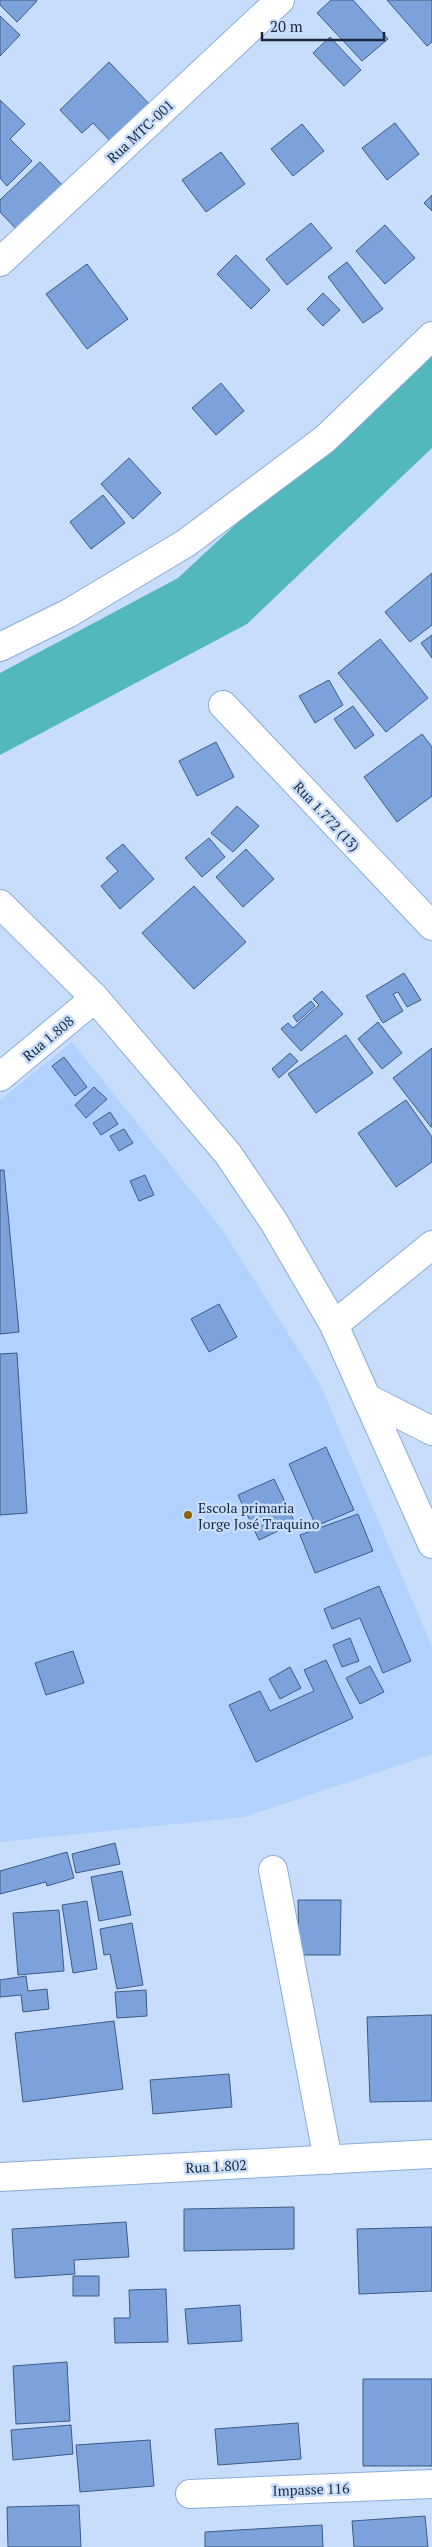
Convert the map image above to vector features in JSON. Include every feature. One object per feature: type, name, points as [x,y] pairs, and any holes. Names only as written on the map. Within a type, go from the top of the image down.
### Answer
[{"type":"street","name":"Rua MTC-001","points":[[0,262],[280,0]]},
{"type":"street","points":[[0,647],[69,613],[186,543],[325,439],[432,336]]},
{"type":"street","name":"Rua 1.772 (13)","points":[[223,705],[432,926]]},
{"type":"street","points":[[0,904],[95,998],[228,1154],[274,1222],[334,1325],[369,1399],[432,1544]]},
{"type":"street","name":"Rua 1.808","points":[[0,1077],[95,998]]},
{"type":"street","points":[[334,1325],[432,1245]]},
{"type":"street","points":[[369,1399],[432,1431]]},
{"type":"street","points":[[274,1870],[328,2160]]},
{"type":"street","name":"Rua 1.802","points":[[0,2178],[432,2154]]},
{"type":"street","name":"Impasse 116","points":[[190,2494],[432,2484]]},
{"type":"shaded area","points":[[432,342],[432,448],[247,624],[0,755],[0,673],[178,578]]},
{"type":"shaded area","name":"Escola primaria Jorge José Traquino","points":[[72,1042],[222,1229],[320,1384],[432,1647],[432,1754],[244,1817],[0,1842],[0,1100]]},
{"type":"building","points":[[0,0],[37,1],[17,22],[0,5]]},
{"type":"building","points":[[331,0],[353,0],[388,39],[362,61],[317,13]]},
{"type":"building","points":[[387,0],[432,0],[432,42],[427,46]]},
{"type":"building","points":[[0,16],[20,35],[0,56]]},
{"type":"building","points":[[330,37],[361,70],[344,86],[313,53]]},
{"type":"building","points":[[109,62],[155,110],[116,147],[93,123],[82,133],[60,110]]},
{"type":"building","points":[[0,100],[25,124],[10,139],[32,161],[7,186],[0,178]]},
{"type":"building","points":[[395,123],[419,154],[387,180],[362,148]]},
{"type":"building","points":[[302,124],[324,151],[293,176],[271,149]]},
{"type":"building","points":[[221,152],[245,184],[206,212],[182,180]]},
{"type":"building","points":[[40,162],[66,189],[20,233],[0,212],[0,200]]},
{"type":"building","points":[[432,195],[432,211],[424,203]]},
{"type":"building","points":[[311,223],[332,248],[287,285],[266,259]]},
{"type":"building","points":[[385,225],[415,258],[385,284],[356,251]]},
{"type":"building","points":[[236,255],[270,290],[251,309],[217,274]]},
{"type":"building","points":[[347,262],[383,309],[363,323],[328,277]]},
{"type":"building","points":[[87,264],[128,319],[87,349],[46,294]]},
{"type":"building","points":[[323,293],[340,310],[323,326],[307,309]]},
{"type":"building","points":[[221,383],[244,411],[216,435],[192,408]]},
{"type":"building","points":[[129,458],[161,493],[133,519],[101,484]]},
{"type":"building","points":[[103,495],[125,523],[91,549],[70,522]]},
{"type":"building","points":[[432,573],[432,625],[410,642],[385,612]]},
{"type":"building","points":[[432,635],[432,658],[421,643]]},
{"type":"building","points":[[380,639],[428,698],[386,732],[338,673]]},
{"type":"building","points":[[329,680],[343,705],[315,723],[299,696]]},
{"type":"building","points":[[353,706],[374,735],[355,749],[334,719]]},
{"type":"building","points":[[422,734],[432,747],[432,796],[397,822],[364,777]]},
{"type":"building","points":[[216,742],[234,777],[197,796],[179,761]]},
{"type":"building","points":[[237,806],[259,826],[233,852],[211,833]]},
{"type":"building","points":[[209,838],[225,857],[202,877],[185,858]]},
{"type":"building","points":[[123,844],[154,879],[120,909],[101,886],[118,871],[106,858]]},
{"type":"building","points":[[246,849],[274,879],[243,907],[216,877]]},
{"type":"building","points":[[194,886],[246,942],[194,989],[142,933]]},
{"type":"building","points":[[404,973],[421,1000],[407,1007],[398,992],[393,994],[403,1011],[383,1023],[366,996]]},
{"type":"building","points":[[322,991],[343,1014],[301,1051],[281,1029],[288,1023],[293,1028],[319,1005],[313,999]]},
{"type":"building","points":[[311,1001],[315,1006],[297,1022],[293,1016]]},
{"type":"building","points":[[378,1022],[402,1053],[382,1069],[358,1039]]},
{"type":"building","points":[[346,1035],[373,1073],[316,1113],[288,1074]]},
{"type":"building","points":[[432,1048],[432,1127],[431,1127],[393,1078]]},
{"type":"building","points":[[290,1053],[298,1061],[279,1078],[272,1069]]},
{"type":"building","points":[[64,1057],[87,1087],[75,1096],[52,1066]]},
{"type":"building","points":[[94,1087],[107,1099],[86,1118],[75,1105]]},
{"type":"building","points":[[406,1100],[432,1137],[432,1162],[396,1187],[358,1133]]},
{"type":"building","points":[[110,1112],[118,1124],[101,1135],[93,1123]]},
{"type":"building","points":[[124,1129],[133,1143],[119,1151],[110,1136]]},
{"type":"building","points":[[0,1170],[4,1170],[19,1332],[0,1334]]},
{"type":"building","points":[[145,1175],[154,1195],[139,1201],[130,1181]]},
{"type":"building","points":[[219,1304],[237,1337],[209,1352],[191,1319]]},
{"type":"building","points":[[17,1353],[27,1513],[0,1515],[0,1354]]},
{"type":"building","points":[[326,1447],[354,1510],[316,1526],[289,1464]]},
{"type":"building","points":[[274,1479],[295,1523],[259,1540],[238,1495]]},
{"type":"building","points":[[358,1514],[373,1551],[315,1573],[300,1535]]},
{"type":"building","points":[[379,1586],[411,1661],[383,1673],[360,1618],[332,1629],[324,1609]]},
{"type":"building","points":[[350,1638],[359,1661],[342,1667],[333,1645]]},
{"type":"building","points":[[73,1651],[84,1683],[46,1695],[35,1663]]},
{"type":"building","points":[[326,1660],[353,1718],[256,1762],[229,1705],[260,1691],[270,1711],[314,1691],[304,1670]]},
{"type":"building","points":[[370,1666],[384,1692],[360,1704],[346,1678]]},
{"type":"building","points":[[290,1667],[301,1688],[280,1699],[269,1679]]},
{"type":"building","points":[[115,1843],[120,1864],[76,1873],[72,1854]]},
{"type":"building","points":[[67,1852],[74,1878],[47,1886],[46,1882],[0,1894],[0,1871]]},
{"type":"building","points":[[122,1871],[131,1915],[99,1921],[91,1877]]},
{"type":"building","points":[[298,1900],[341,1900],[340,1955],[299,1955]]},
{"type":"building","points":[[87,1901],[97,1969],[73,1973],[62,1905]]},
{"type":"building","points":[[59,1910],[64,1971],[18,1975],[13,1913]]},
{"type":"building","points":[[132,1923],[143,1985],[117,1989],[110,1954],[104,1955],[100,1929]]},
{"type":"building","points":[[26,1976],[28,1991],[47,1989],[49,2009],[23,2012],[21,1995],[0,1997],[0,1980]]},
{"type":"building","points":[[146,1990],[147,2016],[117,2018],[115,1992]]},
{"type":"building","points":[[432,2015],[432,2101],[370,2102],[367,2017]]},
{"type":"building","points":[[114,2021],[123,2089],[23,2102],[15,2033]]},
{"type":"building","points":[[229,2074],[232,2107],[153,2114],[150,2080]]},
{"type":"building","points":[[294,2207],[294,2249],[184,2251],[184,2209]]},
{"type":"building","points":[[126,2222],[129,2257],[74,2260],[75,2274],[15,2278],[12,2229]]},
{"type":"building","points":[[432,2227],[432,2291],[359,2294],[357,2229]]},
{"type":"building","points":[[73,2276],[99,2276],[99,2296],[73,2296]]},
{"type":"building","points":[[166,2289],[168,2342],[115,2343],[114,2318],[130,2318],[129,2290]]},
{"type":"building","points":[[240,2305],[242,2341],[188,2344],[185,2309]]},
{"type":"building","points":[[67,2362],[70,2421],[16,2424],[13,2366]]},
{"type":"building","points":[[363,2379],[432,2379],[432,2466],[363,2466]]},
{"type":"building","points":[[298,2423],[301,2459],[218,2465],[215,2429]]},
{"type":"building","points":[[71,2425],[73,2454],[13,2460],[11,2430]]},
{"type":"building","points":[[150,2440],[154,2486],[80,2492],[76,2445]]},
{"type":"building","points":[[79,2505],[81,2547],[8,2547],[7,2507]]},
{"type":"building","points":[[425,2516],[428,2547],[354,2547],[352,2521]]},
{"type":"building","points":[[322,2525],[323,2547],[205,2547],[205,2532]]},
{"type":"place","name":"Escola primaria Jorge José Traquino","points":[[188,1515]]}]
